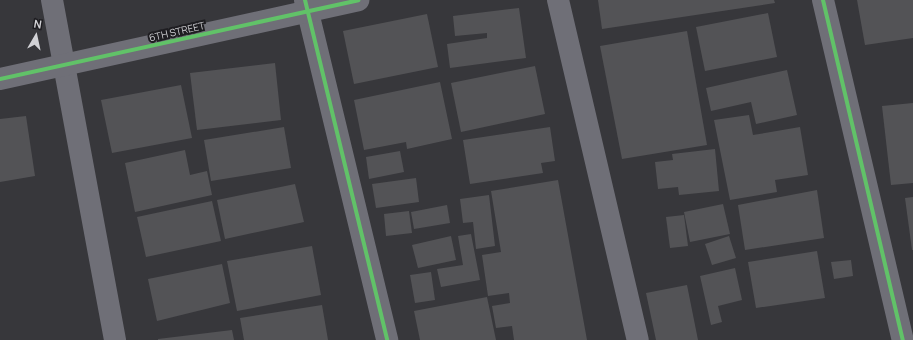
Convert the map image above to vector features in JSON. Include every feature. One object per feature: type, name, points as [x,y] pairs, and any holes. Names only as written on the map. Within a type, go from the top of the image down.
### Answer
[{"type":"street","points":[[52,0],[115,340]]},
{"type":"street","name":"6TH STREET","points":[[0,79],[65,65],[307,5],[358,0]]},
{"type":"street","points":[[558,0],[638,340]]},
{"type":"street","points":[[823,0],[903,340]]},
{"type":"street","points":[[307,5],[387,340]]},
{"type":"building","points":[[598,0],[774,0],[775,3],[602,29]]},
{"type":"building","points":[[857,0],[913,0],[913,38],[865,45]]},
{"type":"building","points":[[519,8],[526,58],[450,68],[447,44],[487,38],[487,33],[455,36],[453,16]]},
{"type":"building","points":[[768,13],[777,57],[705,71],[696,27]]},
{"type":"building","points":[[427,14],[438,67],[354,84],[343,31]]},
{"type":"building","points":[[687,31],[707,145],[622,159],[600,46]]},
{"type":"building","points":[[275,63],[281,120],[197,130],[190,73]]},
{"type":"building","points":[[535,66],[545,114],[461,132],[451,83]]},
{"type":"building","points":[[787,70],[797,115],[756,124],[751,102],[711,111],[706,88]]},
{"type":"building","points":[[440,82],[452,139],[407,149],[406,142],[364,150],[354,100]]},
{"type":"building","points":[[181,85],[192,138],[112,153],[101,100]]},
{"type":"building","points":[[913,103],[913,183],[891,185],[882,106]]},
{"type":"building","points":[[749,115],[753,135],[800,127],[808,175],[775,180],[777,192],[730,200],[714,120]]},
{"type":"building","points":[[26,116],[35,176],[0,182],[0,119]]},
{"type":"building","points":[[284,127],[291,168],[211,181],[204,140]]},
{"type":"building","points":[[550,127],[555,161],[541,163],[543,173],[470,184],[463,140]]},
{"type":"building","points":[[715,149],[719,191],[679,195],[678,187],[658,189],[655,162],[673,160],[672,154]]},
{"type":"building","points":[[185,150],[190,175],[207,171],[212,195],[135,212],[125,163]]},
{"type":"building","points":[[400,151],[404,172],[369,179],[366,157]]},
{"type":"building","points":[[416,178],[419,202],[376,208],[372,184]]},
{"type":"building","points":[[558,180],[587,340],[514,340],[512,326],[496,328],[492,306],[510,303],[509,293],[488,296],[482,255],[501,252],[491,191]]},
{"type":"building","points":[[295,184],[304,222],[225,239],[217,200]]},
{"type":"building","points":[[817,190],[824,238],[745,250],[738,205]]},
{"type":"building","points":[[489,195],[495,246],[476,249],[473,222],[463,223],[460,199]]},
{"type":"building","points":[[913,197],[913,250],[912,250],[905,198]]},
{"type":"building","points":[[212,201],[221,241],[146,257],[137,217]]},
{"type":"building","points":[[723,204],[730,234],[690,242],[684,212]]},
{"type":"building","points":[[447,205],[450,223],[414,229],[411,212]]},
{"type":"building","points":[[409,211],[412,233],[386,236],[384,214]]},
{"type":"building","points":[[684,215],[688,246],[670,248],[666,217]]},
{"type":"building","points":[[471,234],[480,280],[441,287],[437,269],[463,265],[458,236]]},
{"type":"building","points":[[451,236],[456,260],[418,268],[412,245]]},
{"type":"building","points":[[729,236],[736,258],[712,265],[705,244]]},
{"type":"building","points":[[312,246],[321,295],[237,311],[227,261]]},
{"type":"building","points":[[817,251],[825,298],[756,308],[748,262]]},
{"type":"building","points":[[851,260],[853,276],[834,279],[831,262]]},
{"type":"building","points":[[222,264],[230,303],[157,321],[148,279]]},
{"type":"building","points":[[735,268],[742,300],[718,306],[722,322],[711,325],[700,276]]},
{"type":"building","points":[[431,272],[435,300],[415,303],[410,275]]},
{"type":"building","points":[[687,285],[698,340],[656,340],[646,293]]},
{"type":"building","points":[[487,297],[496,340],[420,340],[414,311]]},
{"type":"building","points":[[322,305],[328,340],[244,340],[240,318]]},
{"type":"building","points":[[232,330],[234,340],[158,340],[158,339]]},
{"type":"cycle path","points":[[305,0],[387,340]]},
{"type":"cycle path","points":[[0,79],[358,0]]},
{"type":"cycle path","points":[[823,0],[903,340]]}]
